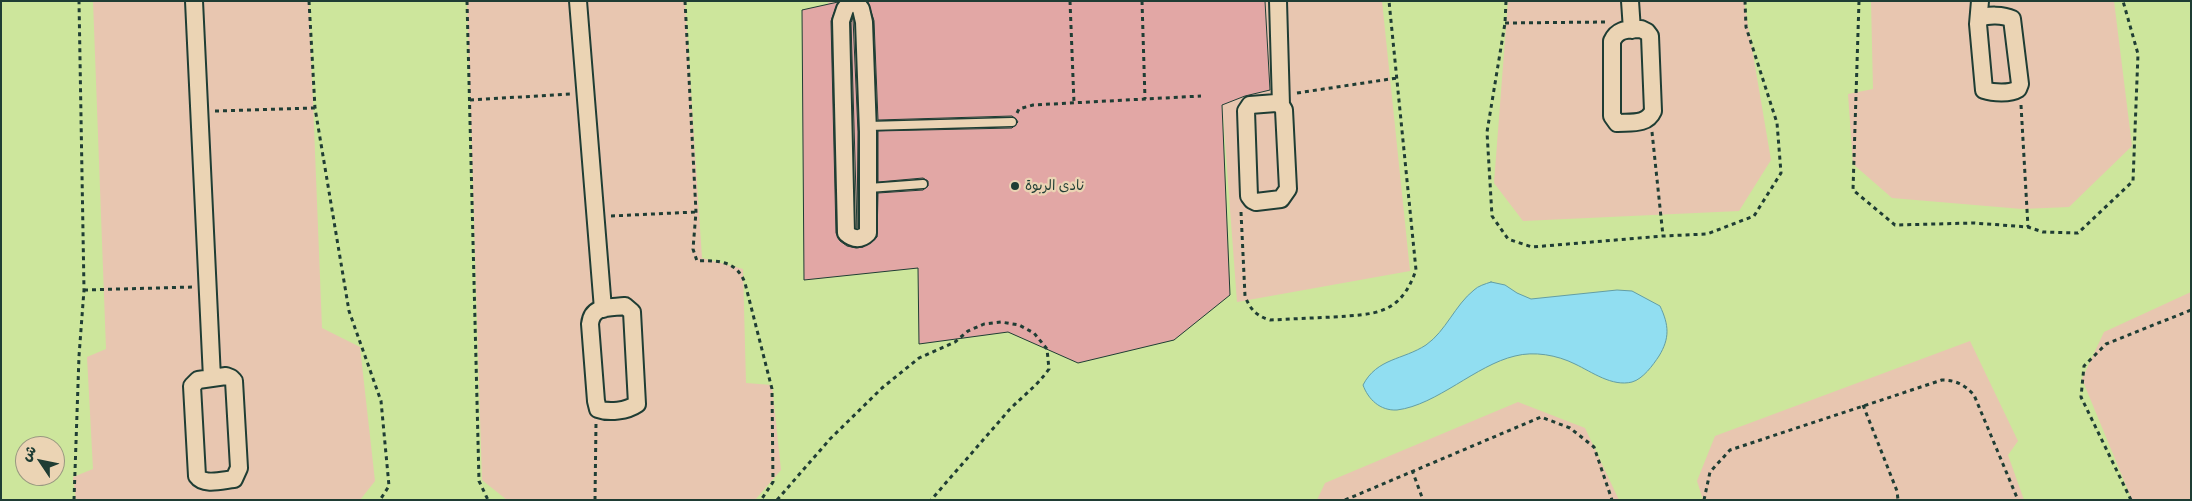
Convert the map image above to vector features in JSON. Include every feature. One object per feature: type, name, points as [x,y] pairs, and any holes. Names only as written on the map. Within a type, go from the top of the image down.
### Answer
[{"type":"street","points":[[194,1],[212,378]]},
{"type":"street","points":[[578,1],[603,309]]},
{"type":"street","points":[[853,1],[862,9],[864,22],[868,129],[868,232],[864,237],[858,239],[851,237],[846,232],[841,21],[845,9],[853,1]]},
{"type":"street","points":[[1278,1],[1281,100],[1284,110],[1288,189],[1280,199],[1256,202],[1250,196],[1246,111],[1250,105],[1276,103],[1281,100]]},
{"type":"street","points":[[1630,1],[1631,26]]},
{"type":"street","points":[[1980,1],[1980,19],[1978,24],[1984,90],[1989,92],[2014,91],[2018,89],[2020,84],[2012,19],[1984,16],[1980,19]]},
{"type":"street","points":[[1631,26],[1647,32],[1650,36],[1653,111],[1650,118],[1645,121],[1617,123],[1612,116],[1612,41],[1620,31],[1631,26]]},
{"type":"street","points":[[844,133],[868,129]]},
{"type":"street","points":[[625,306],[632,312],[638,398],[636,404],[630,409],[605,411],[598,409],[596,400],[590,324],[591,315],[596,310],[625,306]]},
{"type":"street","points":[[226,376],[234,381],[239,468],[234,479],[206,482],[200,480],[197,476],[191,394],[192,386],[198,380],[212,378],[226,376]]},
{"type":"lane","points":[[868,129],[1012,122]]},
{"type":"lane","points":[[868,188],[923,184]]},
{"type":"path","points":[[74,500],[79,356],[84,290],[79,1]]},
{"type":"path","points":[[309,1],[315,108],[349,311],[381,401],[389,486],[380,500]]},
{"type":"path","points":[[467,1],[478,481],[488,500]]},
{"type":"path","points":[[685,1],[696,212],[693,249],[697,261],[716,260],[726,262],[738,270],[744,279],[772,389],[773,482],[761,500]]},
{"type":"path","points":[[1070,1],[1074,103]]},
{"type":"path","points":[[1142,1],[1145,99]]},
{"type":"path","points":[[1250,196],[1243,205],[1240,217],[1245,296],[1255,313],[1270,320],[1374,314],[1393,304],[1408,289],[1416,270],[1389,1]]},
{"type":"path","points":[[1506,1],[1505,23],[1487,132],[1492,216],[1508,239],[1532,247],[1708,234],[1754,216],[1781,173],[1777,122],[1746,27],[1745,1]]},
{"type":"path","points":[[1859,1],[1853,190],[1895,225],[1974,223],[2028,227],[2043,232],[2078,233],[2133,181],[2138,54],[2123,1]]},
{"type":"path","points":[[1505,23],[1631,26]]},
{"type":"path","points":[[1281,100],[1397,78]]},
{"type":"path","points":[[2020,84],[2028,227]]},
{"type":"path","points":[[470,100],[586,93]]},
{"type":"path","points":[[1012,122],[1019,109],[1026,107],[1200,96]]},
{"type":"path","points":[[199,111],[315,108]]},
{"type":"path","points":[[1650,118],[1663,236]]},
{"type":"path","points":[[596,217],[696,212]]},
{"type":"path","points":[[84,290],[207,287]]},
{"type":"path","points":[[2131,500],[2081,397],[2084,366],[2106,344],[2191,310]]},
{"type":"path","points":[[777,500],[855,413],[919,358],[955,342],[968,331],[984,324],[1002,322],[1019,325],[1034,333],[1047,349],[1049,369],[1033,390],[1015,404],[931,500]]},
{"type":"path","points":[[1704,500],[1710,472],[1730,450],[1942,380],[1960,383],[1974,395],[2018,500]]},
{"type":"path","points":[[594,500],[596,400]]},
{"type":"path","points":[[1862,405],[1897,491],[1898,500]]},
{"type":"path","points":[[1345,500],[1541,416],[1570,428],[1594,447],[1612,500]]},
{"type":"path","points":[[1412,470],[1423,500]]},
{"type":"green space","points":[[1,1],[93,1],[106,349],[87,357],[93,469],[73,477],[76,500],[1,500]]},
{"type":"green space","points":[[309,1],[467,1],[482,480],[507,500],[360,500],[375,481],[360,347],[322,328]]},
{"type":"green space","points":[[685,1],[828,1],[824,226],[852,245],[916,244],[1221,89],[1237,302],[1410,271],[1382,1],[1508,1],[1494,183],[1523,221],[1739,211],[1771,160],[1744,1],[1871,1],[1873,89],[1848,94],[1853,164],[1892,198],[2022,209],[2069,207],[2132,146],[2114,1],[2191,1],[2191,292],[2104,332],[2082,379],[2132,500],[2024,500],[2008,455],[2018,441],[1970,341],[1715,436],[1697,481],[1703,500],[1619,500],[1585,428],[1518,402],[1325,483],[1317,500],[755,500],[781,470],[772,385],[746,383],[743,269],[702,258]]},
{"type":"water","points":[[1491,282],[1505,285],[1531,299],[1617,290],[1632,291],[1660,306],[1667,325],[1667,337],[1663,349],[1644,375],[1632,382],[1610,381],[1561,358],[1530,354],[1500,361],[1427,401],[1412,407],[1391,410],[1380,406],[1371,399],[1363,385],[1376,369],[1391,360],[1426,345],[1439,333],[1467,296],[1478,287]]},
{"type":"building","name":"نادى الربوة","points":[[868,1],[1265,1],[1270,90],[1245,96],[1222,105],[1230,295],[1174,340],[1078,363],[1008,332],[919,344],[918,268],[804,280],[802,10],[838,2],[831,21],[836,233],[840,241],[847,246],[863,247],[877,237],[878,193],[923,190],[928,186],[928,181],[923,178],[878,182],[878,131],[1012,128],[1018,122],[1012,116],[878,120],[874,21]]},
{"type":"building","points":[[853,18],[858,132],[857,228],[851,23]]},
{"type":"place","name":"نادى الربوة","points":[[1015,186]]}]
